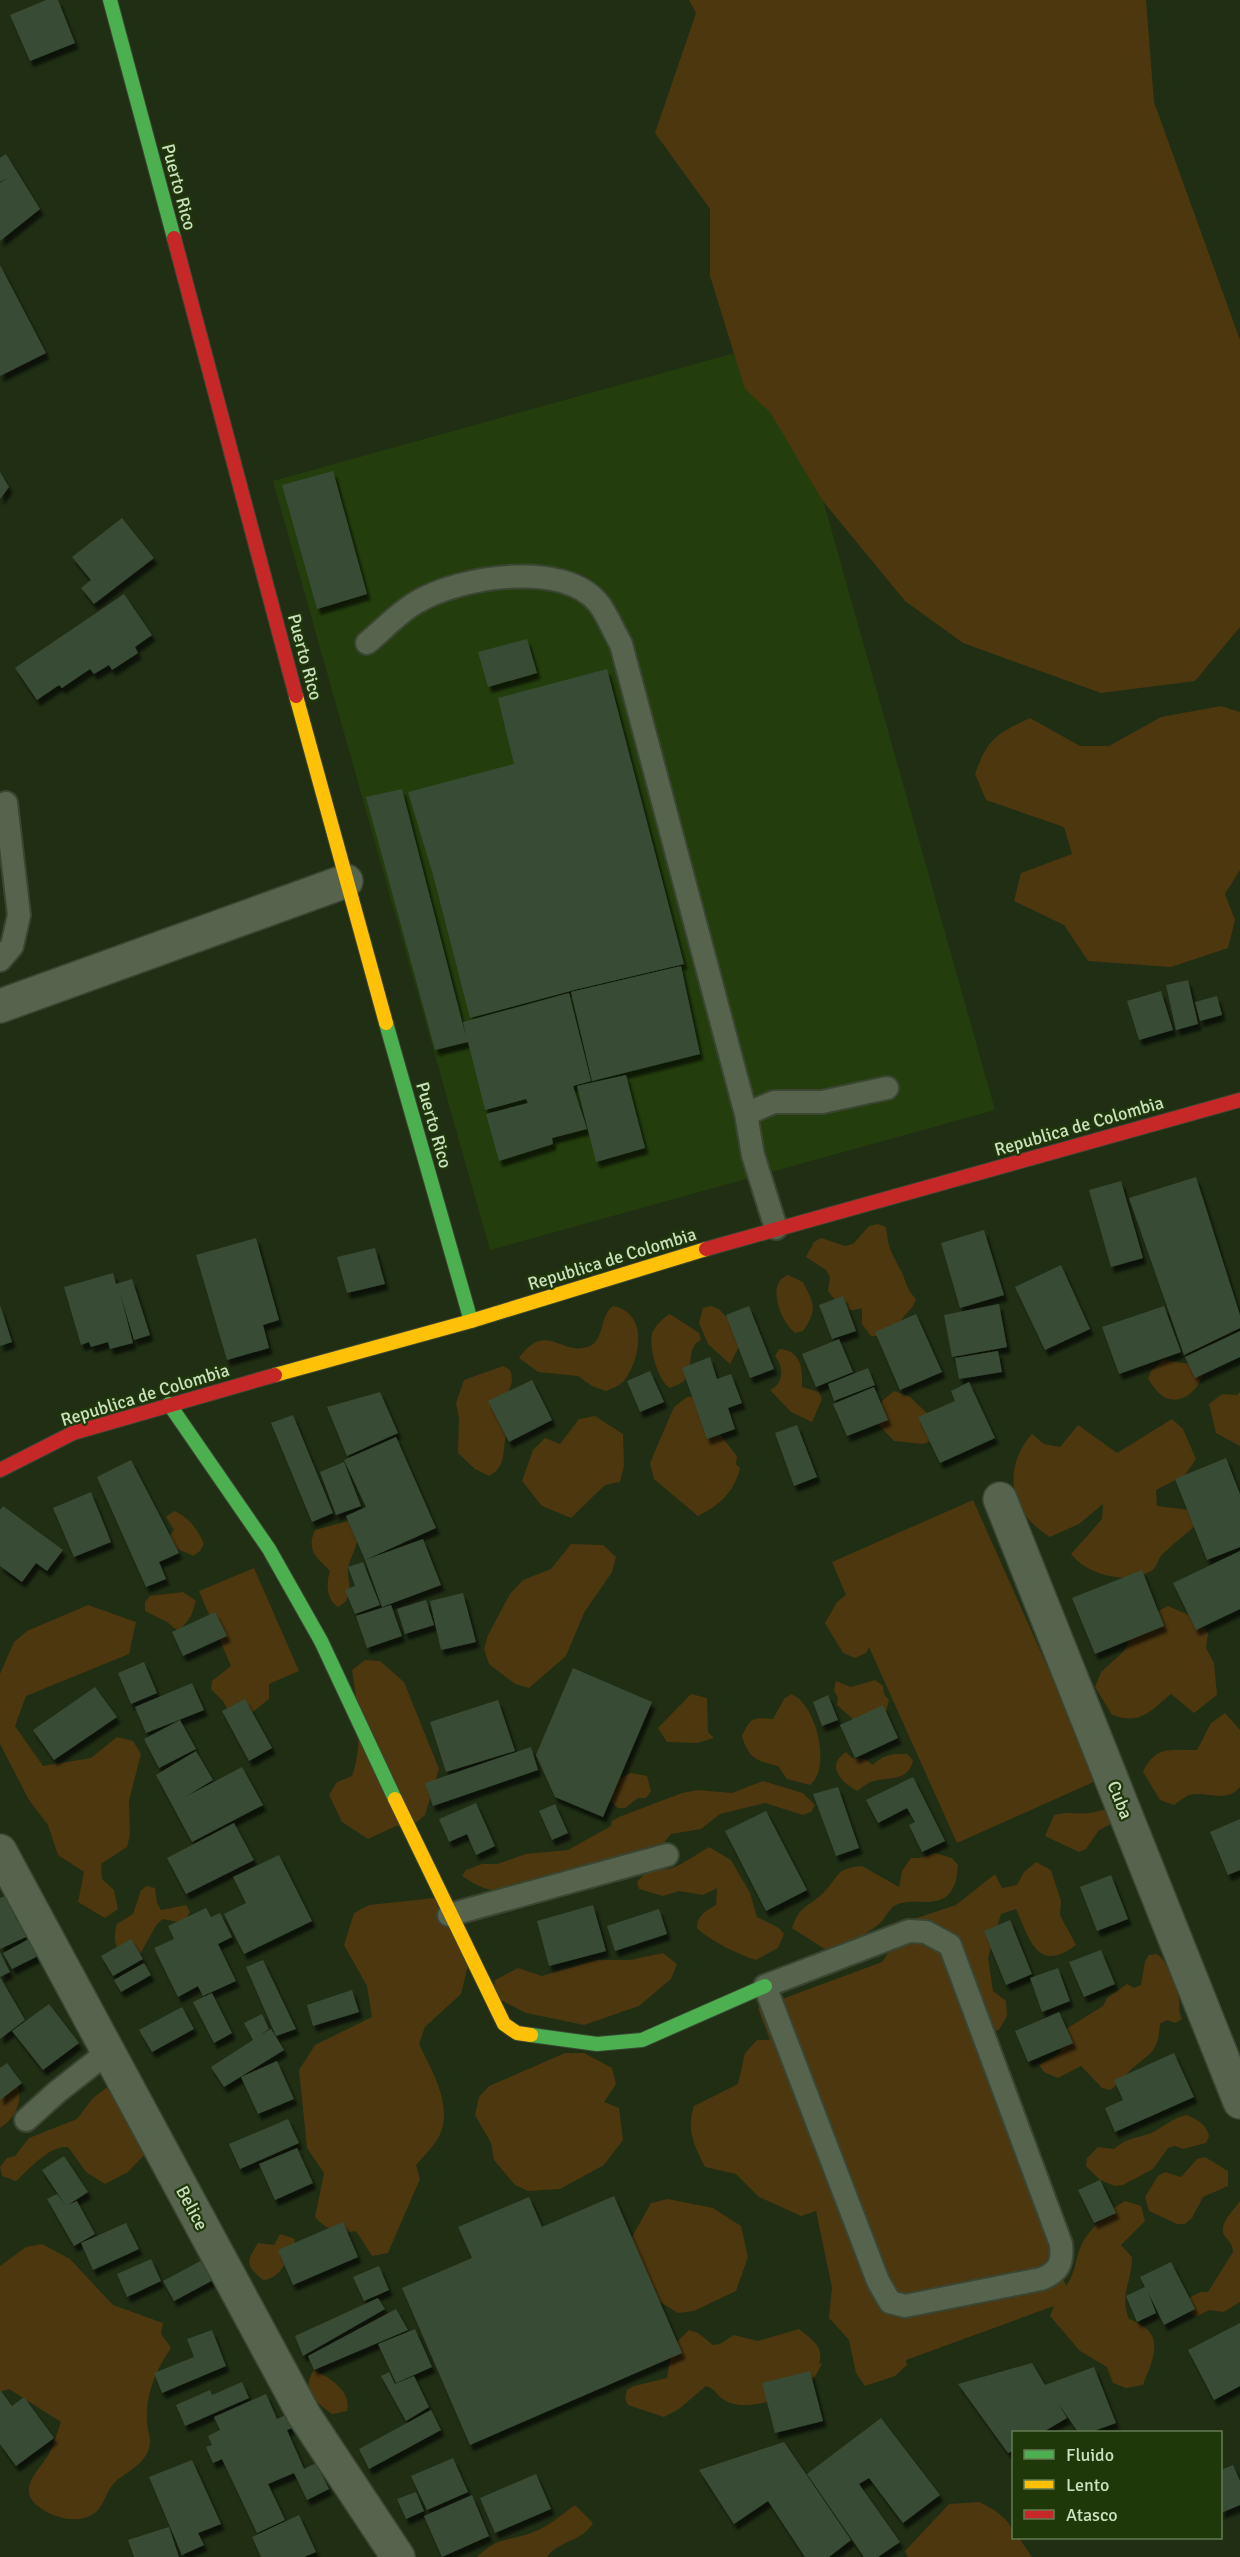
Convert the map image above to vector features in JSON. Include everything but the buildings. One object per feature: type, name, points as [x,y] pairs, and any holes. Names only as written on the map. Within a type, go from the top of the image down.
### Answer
[{"type":"street","name":"Puerto Rico","points":[[110,0],[346,881],[471,1321]]},
{"type":"street","points":[[4,995],[346,881]]},
{"type":"street","name":"Republica de Colombia","points":[[0,1470],[73,1433],[169,1404],[471,1321],[776,1228],[1240,1100]]},
{"type":"street","points":[[169,1404],[269,1549],[321,1641],[449,1915],[504,2024],[517,2033],[597,2044],[642,2040],[765,1986]]},
{"type":"street","name":"Cuba","points":[[1000,1499],[1240,2102]]},
{"type":"street","name":"Belice","points":[[0,1851],[304,2415],[398,2557]]},
{"type":"lane","points":[[367,643],[416,602],[452,585],[499,578],[541,577],[578,587],[598,603],[621,644],[746,1114],[753,1155],[776,1228]]},
{"type":"lane","points":[[0,960],[12,946],[19,915],[6,803]]},
{"type":"lane","points":[[746,1114],[774,1102],[822,1102],[887,1088]]},
{"type":"lane","points":[[449,1915],[667,1855]]},
{"type":"lane","points":[[909,1931],[926,1932],[950,1945],[1061,2244],[1063,2260],[1055,2273],[1041,2279],[905,2306],[890,2302],[878,2281],[765,1986],[909,1931]]},
{"type":"lane","points":[[26,2120],[108,2052]]},
{"type":"shaded area","points":[[689,0],[1146,0],[1154,102],[1240,340],[1240,627],[1195,681],[1101,693],[963,643],[905,601],[822,500],[770,412],[745,389],[710,276],[710,209],[655,133],[696,13]]},
{"type":"shaded area","points":[[778,341],[995,1110],[490,1250],[273,481]]},
{"type":"shaded area","points":[[1221,706],[1240,712],[1240,870],[1225,894],[1235,920],[1228,948],[1171,967],[1088,961],[1064,925],[1014,901],[1021,873],[1072,854],[1064,827],[986,800],[975,774],[984,752],[1001,733],[1030,718],[1080,746],[1109,746],[1161,717]]},
{"type":"shaded area","points":[[878,1224],[886,1227],[890,1250],[908,1288],[916,1299],[899,1325],[879,1336],[871,1336],[862,1324],[862,1308],[850,1310],[839,1305],[828,1291],[830,1277],[826,1270],[806,1257],[814,1242],[821,1238],[845,1246],[853,1244],[869,1226]]},
{"type":"shaded area","points":[[788,1275],[803,1282],[813,1306],[811,1317],[803,1331],[795,1333],[781,1312],[776,1294],[781,1279]]},
{"type":"shaded area","points":[[613,1306],[624,1310],[632,1317],[638,1336],[638,1347],[631,1369],[617,1386],[606,1391],[592,1386],[578,1376],[538,1372],[519,1358],[538,1341],[546,1340],[580,1348],[590,1346],[598,1338],[606,1315]]},
{"type":"shaded area","points":[[711,1306],[719,1309],[744,1337],[730,1364],[708,1344],[699,1323],[703,1308]]},
{"type":"shaded area","points":[[670,1314],[699,1333],[701,1340],[696,1343],[691,1353],[687,1376],[683,1382],[670,1388],[661,1378],[651,1344],[653,1331],[660,1321]]},
{"type":"shaded area","points":[[779,1349],[786,1350],[796,1357],[801,1367],[802,1387],[819,1392],[822,1399],[812,1422],[791,1412],[770,1390],[780,1379],[780,1365],[775,1356]]},
{"type":"shaded area","points":[[1163,1360],[1196,1365],[1204,1372],[1199,1384],[1184,1398],[1177,1400],[1162,1396],[1148,1379],[1151,1371]]},
{"type":"shaded area","points":[[503,1366],[510,1370],[512,1380],[510,1389],[498,1406],[508,1426],[502,1461],[495,1472],[489,1476],[475,1469],[458,1453],[459,1418],[456,1403],[464,1380]]},
{"type":"shaded area","points":[[894,1391],[910,1397],[933,1419],[931,1441],[923,1444],[894,1441],[878,1424],[882,1401]]},
{"type":"shaded area","points":[[1240,1392],[1240,1446],[1216,1433],[1209,1404],[1222,1394],[1237,1395]]},
{"type":"shaded area","points":[[695,1396],[718,1404],[721,1436],[737,1456],[736,1464],[740,1468],[734,1484],[725,1497],[713,1508],[698,1516],[654,1479],[650,1463],[674,1407],[687,1397]]},
{"type":"shaded area","points":[[595,1416],[623,1434],[624,1466],[620,1482],[605,1485],[571,1518],[542,1506],[522,1481],[533,1450],[545,1438],[560,1444],[579,1419]]},
{"type":"shaded area","points":[[1172,1419],[1183,1429],[1196,1459],[1185,1475],[1156,1490],[1157,1506],[1191,1510],[1196,1525],[1165,1552],[1153,1570],[1130,1577],[1108,1576],[1087,1567],[1071,1554],[1102,1519],[1103,1504],[1079,1524],[1050,1537],[1026,1516],[1014,1490],[1014,1476],[1016,1461],[1022,1447],[1032,1434],[1044,1444],[1060,1447],[1078,1425],[1117,1453]]},
{"type":"shaded area","points":[[973,1500],[1098,1780],[957,1843],[869,1647],[866,1653],[855,1658],[843,1653],[825,1623],[837,1602],[846,1595],[832,1562]]},
{"type":"shaded area","points":[[174,1511],[184,1516],[192,1524],[204,1544],[193,1556],[164,1543],[174,1530],[166,1517]]},
{"type":"shaded area","points":[[348,1521],[360,1532],[348,1569],[349,1594],[344,1603],[338,1607],[329,1595],[330,1571],[314,1553],[312,1537],[315,1530]]},
{"type":"shaded area","points":[[571,1544],[603,1545],[616,1557],[612,1572],[584,1613],[566,1656],[529,1688],[515,1684],[489,1664],[484,1649],[488,1635],[510,1594],[523,1580],[551,1569]]},
{"type":"shaded area","points":[[254,1568],[299,1671],[269,1684],[269,1699],[244,1719],[230,1715],[223,1701],[211,1689],[212,1681],[231,1666],[199,1591]]},
{"type":"shaded area","points":[[183,1592],[196,1601],[191,1616],[179,1632],[167,1622],[145,1611],[145,1602],[150,1596]]},
{"type":"shaded area","points":[[88,1605],[136,1622],[129,1654],[26,1696],[15,1726],[43,1766],[91,1758],[117,1737],[133,1741],[141,1754],[129,1801],[130,1835],[127,1847],[101,1864],[102,1879],[114,1890],[118,1909],[105,1918],[78,1902],[84,1872],[58,1855],[48,1825],[29,1800],[0,1744],[0,1674],[14,1642],[27,1631]]},
{"type":"shaded area","points":[[1168,1606],[1198,1619],[1208,1633],[1206,1648],[1214,1663],[1217,1695],[1194,1713],[1171,1694],[1144,1715],[1122,1718],[1112,1715],[1095,1687],[1101,1672],[1124,1651],[1139,1621]]},
{"type":"shaded area","points":[[365,1660],[380,1661],[404,1682],[439,1769],[425,1815],[412,1826],[396,1826],[368,1839],[342,1822],[329,1795],[337,1782],[352,1776],[356,1763],[359,1737],[352,1670]]},
{"type":"shaded area","points":[[875,1680],[883,1686],[884,1694],[889,1700],[885,1715],[854,1720],[837,1705],[838,1698],[834,1690],[836,1681],[851,1687]]},
{"type":"shaded area","points":[[691,1694],[707,1698],[708,1732],[714,1738],[697,1743],[667,1742],[658,1728]]},
{"type":"shaded area","points":[[791,1694],[808,1709],[818,1736],[820,1764],[817,1776],[810,1785],[787,1779],[778,1766],[754,1757],[747,1749],[742,1736],[750,1722],[756,1718],[773,1719],[784,1699]]},
{"type":"shaded area","points":[[1225,1713],[1240,1730],[1240,1787],[1228,1795],[1194,1794],[1174,1805],[1160,1800],[1143,1772],[1148,1763],[1153,1757],[1165,1751],[1197,1750],[1211,1723]]},
{"type":"shaded area","points":[[846,1752],[852,1758],[865,1759],[873,1765],[893,1755],[907,1754],[913,1760],[908,1772],[903,1775],[872,1782],[857,1791],[841,1778],[836,1768],[840,1757]]},
{"type":"shaded area","points":[[631,1773],[647,1776],[651,1791],[646,1798],[638,1798],[625,1808],[618,1808],[601,1793],[606,1779],[623,1777]]},
{"type":"shaded area","points":[[763,1781],[803,1793],[815,1805],[811,1812],[803,1815],[765,1803],[720,1814],[701,1829],[671,1834],[646,1864],[539,1891],[519,1882],[490,1890],[462,1876],[466,1870],[482,1864],[497,1864],[526,1854],[568,1850],[611,1826],[612,1821],[619,1817],[682,1793],[698,1790],[732,1793]]},
{"type":"shaded area","points":[[1109,1811],[1113,1823],[1099,1830],[1086,1849],[1079,1852],[1045,1836],[1054,1815]]},
{"type":"shaded area","points":[[709,1847],[731,1860],[750,1893],[757,1917],[779,1928],[784,1934],[778,1948],[756,1960],[725,1947],[697,1928],[700,1917],[716,1905],[717,1888],[703,1895],[679,1891],[663,1896],[639,1889],[637,1882],[649,1871],[675,1867]]},
{"type":"shaded area","points":[[935,1853],[952,1858],[958,1865],[954,1886],[941,1900],[900,1903],[889,1911],[880,1923],[843,1950],[826,1950],[792,1928],[801,1911],[822,1894],[846,1869],[862,1866],[899,1887],[902,1871],[911,1858],[920,1858]]},
{"type":"shaded area","points":[[1036,1862],[1051,1870],[1061,1901],[1060,1915],[1076,1945],[1063,1953],[1052,1956],[1044,1955],[1031,1942],[1016,1909],[1001,1914],[988,1958],[993,1991],[1006,2001],[1007,2016],[999,2030],[983,2032],[970,2026],[1066,2286],[1081,2246],[1094,2227],[1125,2201],[1141,2206],[1145,2221],[1121,2245],[1132,2257],[1125,2303],[1126,2311],[1129,2319],[1149,2331],[1153,2338],[1151,2364],[1143,2385],[1126,2388],[1113,2383],[1107,2367],[1080,2351],[1050,2316],[1054,2306],[906,2360],[907,2365],[895,2376],[865,2386],[856,2373],[849,2340],[829,2318],[832,2288],[816,2211],[801,2216],[759,2197],[736,2174],[705,2167],[691,2130],[694,2106],[738,2084],[745,2053],[757,2040],[770,2040],[758,2008],[882,1962],[911,1920],[956,1905],[995,1874],[1002,1888],[1017,1885],[1024,1872]]},
{"type":"shaded area","points":[[147,1886],[155,1888],[157,1903],[161,1910],[186,1905],[190,1912],[186,1919],[178,1922],[163,1919],[157,1924],[137,1959],[120,1951],[115,1942],[115,1936],[117,1924],[133,1914],[141,1890]]},
{"type":"shaded area","points":[[434,1898],[472,1949],[461,1994],[425,2027],[419,2044],[440,2091],[444,2116],[442,2128],[435,2143],[416,2165],[420,2179],[388,2253],[372,2256],[356,2231],[333,2230],[324,2226],[315,2217],[324,2173],[307,2148],[299,2070],[315,2045],[372,2017],[367,1986],[344,1945],[354,1913],[369,1905]]},
{"type":"shaded area","points":[[663,1953],[677,1964],[671,1979],[639,2006],[584,2025],[526,2013],[493,1996],[495,1980],[518,1968],[542,1976],[597,1960],[630,1960]]},
{"type":"shaded area","points":[[1157,1954],[1165,1962],[1174,1981],[1182,2019],[1175,2023],[1167,2020],[1160,2024],[1158,2040],[1153,2050],[1110,2090],[1102,2088],[1081,2066],[1058,2078],[1044,2072],[1039,2065],[1060,2053],[1063,2031],[1103,2006],[1107,1998],[1127,1984],[1134,1988],[1141,1985],[1145,1961],[1149,1955]]},
{"type":"shaded area","points":[[565,2053],[584,2053],[612,2068],[616,2084],[604,2102],[619,2108],[623,2140],[604,2165],[560,2189],[528,2191],[515,2185],[494,2160],[491,2143],[475,2115],[479,2097],[489,2086]]},
{"type":"shaded area","points":[[0,2067],[15,2079],[20,2096],[14,2114],[0,2128]]},
{"type":"shaded area","points":[[106,2088],[114,2088],[146,2153],[128,2172],[105,2184],[86,2172],[68,2147],[61,2147],[47,2154],[16,2181],[2,2176],[0,2167],[7,2158],[15,2156],[29,2138],[77,2119],[93,2098]]},
{"type":"shaded area","points":[[1187,2115],[1204,2125],[1209,2136],[1206,2143],[1183,2149],[1175,2146],[1168,2148],[1153,2169],[1123,2185],[1115,2186],[1100,2180],[1086,2166],[1087,2158],[1098,2147],[1114,2149],[1124,2142],[1153,2132]]},
{"type":"shaded area","points":[[1205,2157],[1228,2171],[1228,2186],[1203,2197],[1192,2218],[1185,2224],[1177,2224],[1149,2211],[1145,2197],[1158,2176],[1165,2172],[1181,2177],[1197,2159]]},
{"type":"shaded area","points":[[668,2199],[713,2208],[741,2226],[748,2257],[736,2291],[694,2311],[678,2313],[638,2288],[628,2244],[651,2203]]},
{"type":"shaded area","points":[[1240,2201],[1240,2302],[1224,2312],[1209,2310],[1196,2317],[1184,2308],[1186,2300],[1200,2292],[1208,2292],[1233,2252],[1224,2235],[1223,2226]]},
{"type":"shaded area","points":[[280,2234],[295,2239],[291,2252],[284,2266],[275,2276],[263,2280],[250,2267],[251,2255],[258,2243],[274,2245]]},
{"type":"shaded area","points":[[42,2244],[70,2259],[113,2305],[163,2323],[161,2334],[171,2348],[150,2391],[147,2410],[150,2443],[148,2451],[138,2465],[115,2482],[98,2510],[85,2518],[69,2519],[53,2515],[32,2500],[29,2486],[50,2452],[61,2422],[9,2389],[0,2392],[0,2266],[26,2247]]},
{"type":"shaded area","points":[[799,2329],[818,2348],[819,2363],[822,2364],[812,2380],[782,2397],[757,2404],[733,2404],[706,2386],[679,2409],[664,2417],[628,2405],[625,2398],[627,2390],[634,2386],[667,2378],[672,2347],[689,2330],[698,2333],[713,2345],[720,2344],[734,2335],[758,2341]]},
{"type":"shaded area","points":[[314,2370],[343,2391],[348,2404],[347,2411],[332,2414],[320,2405],[309,2390],[310,2377]]},
{"type":"shaded area","points":[[979,2502],[990,2508],[1007,2521],[1012,2529],[1012,2539],[1020,2539],[1032,2557],[908,2557],[905,2551],[949,2504]]},
{"type":"shaded area","points":[[575,2505],[593,2523],[583,2534],[558,2547],[547,2557],[477,2557],[497,2543],[543,2528]]},
{"type":"traffic: fast","points":[[110,0],[174,238]]},
{"type":"traffic: fast","points":[[386,1023],[471,1321]]},
{"type":"traffic: fast","points":[[169,1404],[269,1549],[321,1641],[395,1799]]},
{"type":"traffic: fast","points":[[531,2035],[597,2044],[642,2040],[765,1986]]},
{"type":"traffic: slow","points":[[296,696],[386,1023]]},
{"type":"traffic: slow","points":[[275,1375],[471,1321],[706,1249]]},
{"type":"traffic: slow","points":[[395,1799],[504,2024],[517,2033],[531,2035]]},
{"type":"traffic: jam","points":[[174,238],[296,696]]},
{"type":"traffic: jam","points":[[706,1249],[1240,1100]]},
{"type":"traffic: jam","points":[[0,1470],[73,1433],[275,1375]]}]
